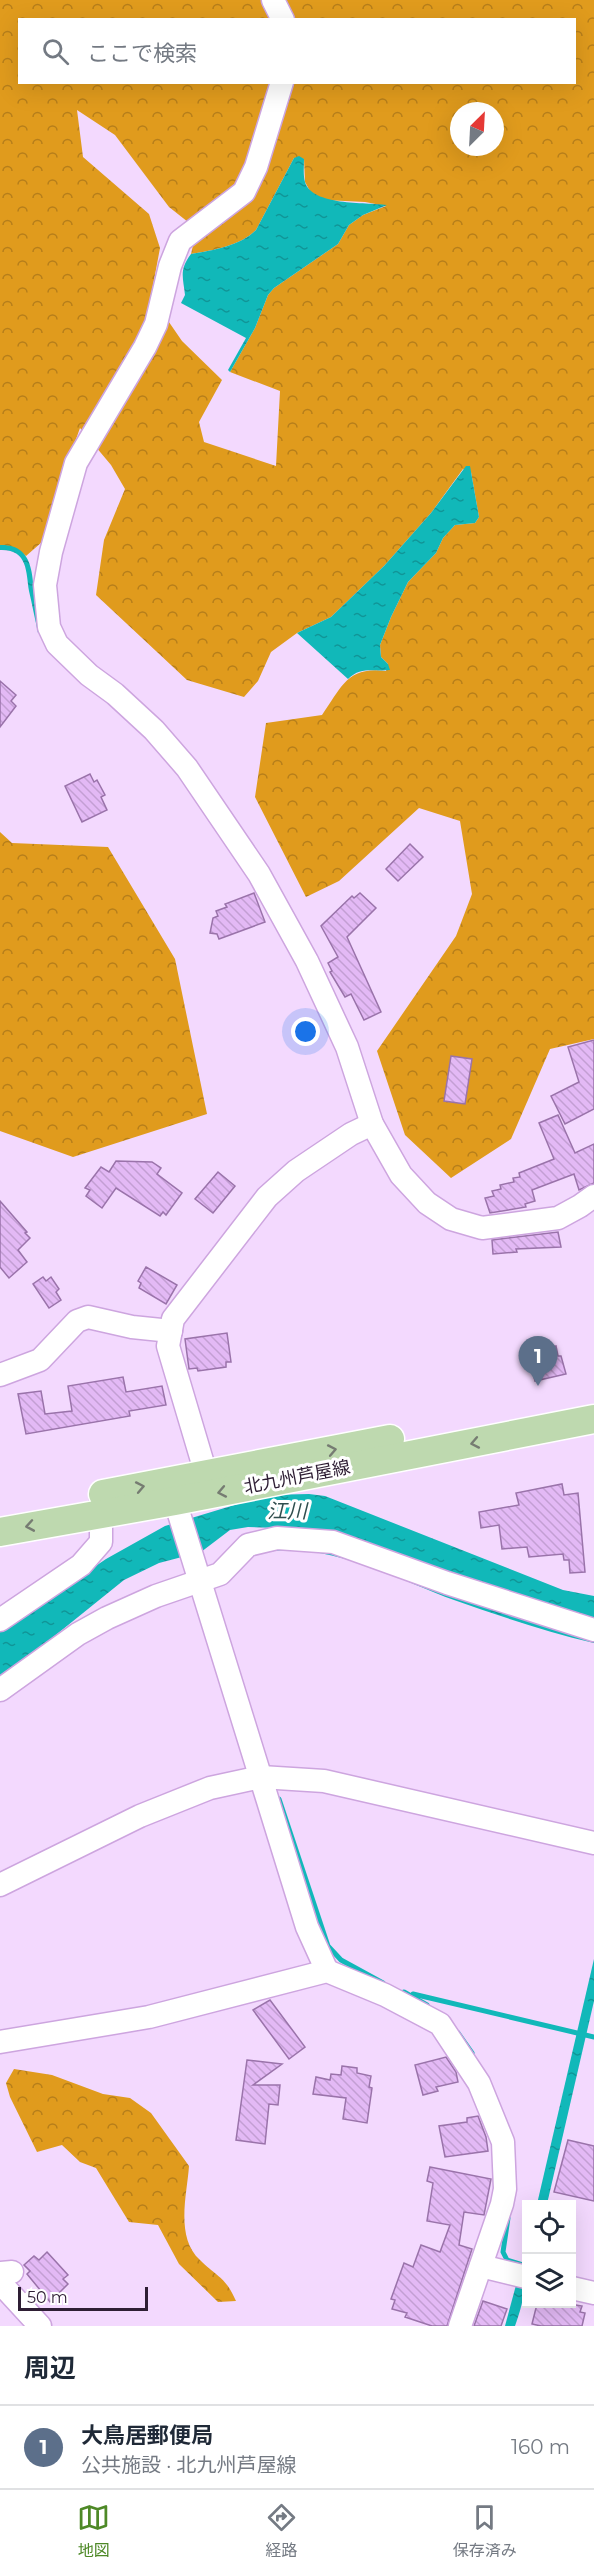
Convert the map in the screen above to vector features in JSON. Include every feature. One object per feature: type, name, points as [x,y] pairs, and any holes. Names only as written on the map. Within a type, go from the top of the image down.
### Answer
[{"type":"main road","name":"北九州芦屋線","points":[[0,1532],[206,1473],[594,1401]]},
{"type":"main road","name":"北九州芦屋線","points":[[0,1512],[102,1504],[179,1511],[594,1419]]},
{"type":"street","points":[[273,0],[282,18]]},
{"type":"street","points":[[281,84],[256,167],[244,192],[180,241],[170,266],[156,324],[145,347],[76,463],[51,552],[45,585],[50,627],[57,644],[89,675],[115,694],[154,730],[187,768],[259,874],[307,961],[347,1047],[372,1124],[401,1175],[427,1203],[451,1219],[482,1228],[558,1218],[594,1196]]},
{"type":"street","points":[[206,1473],[168,1346],[173,1319],[224,1249],[267,1197],[296,1171],[351,1134],[372,1124]]},
{"type":"street","points":[[0,1375],[40,1360],[77,1321],[88,1317],[132,1327],[171,1331]]},
{"type":"street","points":[[0,1620],[81,1565],[101,1542],[102,1504]]},
{"type":"street","points":[[179,1511],[195,1570],[307,1928],[327,1971]]},
{"type":"street","points":[[0,1690],[78,1634],[156,1596],[195,1570],[220,1574],[248,1545],[277,1538],[333,1542],[447,1583],[594,1630]]},
{"type":"street","points":[[0,1885],[140,1816],[210,1788],[261,1777],[324,1781],[594,1843]]},
{"type":"street","points":[[0,2042],[149,2017],[327,1971],[385,1995],[440,2024],[479,2083],[503,2142],[505,2189],[502,2204],[460,2326]]},
{"type":"street","points":[[481,2266],[522,2276]]},
{"type":"street","points":[[4,2277],[6,2289],[40,2326]]},
{"type":"street","points":[[576,2289],[594,2293]]},
{"type":"green space","points":[[0,0],[594,0],[594,1039],[550,1049],[511,1139],[451,1178],[405,1135],[377,1051],[456,936],[472,894],[460,821],[419,808],[339,881],[306,897],[255,797],[266,723],[322,715],[341,687],[354,675],[373,670],[386,671],[388,664],[381,657],[380,645],[408,582],[436,553],[443,538],[455,525],[475,523],[479,517],[471,472],[463,469],[431,513],[384,566],[331,617],[297,633],[271,652],[258,681],[244,697],[187,680],[96,595],[104,540],[125,489],[111,465],[80,428],[51,509],[42,542],[26,556],[0,545]],"holes":[[[77,110],[115,135],[169,207],[188,222],[194,241],[191,254],[234,244],[256,230],[294,158],[304,159],[305,182],[311,193],[324,200],[365,202],[386,206],[363,215],[349,225],[338,244],[274,288],[268,295],[255,328],[230,372],[280,391],[276,466],[204,442],[199,422],[222,380],[182,341],[151,296],[160,248],[149,214],[83,157]]]},
{"type":"green space","points":[[0,832],[12,843],[108,847],[175,959],[207,1114],[73,1157],[0,1131]]},
{"type":"green space","points":[[14,2069],[52,2075],[103,2094],[130,2098],[151,2113],[189,2166],[184,2215],[187,2240],[192,2251],[200,2260],[225,2282],[236,2301],[218,2302],[179,2264],[158,2225],[129,2222],[96,2168],[80,2162],[62,2145],[37,2152],[10,2097],[6,2083]]},
{"type":"water","points":[[299,156],[304,159],[305,182],[310,190],[318,195],[340,201],[387,205],[363,215],[349,225],[338,244],[274,288],[268,295],[255,328],[230,372],[228,370],[246,338],[181,303],[185,295],[183,274],[185,265],[191,254],[234,244],[256,230],[294,158]]},
{"type":"water","points":[[466,466],[470,466],[479,517],[475,523],[455,525],[443,538],[436,553],[408,582],[380,645],[381,657],[390,670],[358,672],[348,679],[297,633],[331,617],[384,566],[431,513]]},
{"type":"water","points":[[0,545],[12,546],[20,550],[30,565],[35,607],[41,632],[38,633],[24,563],[16,553],[0,550]]},
{"type":"water","name":"江川","points":[[268,1495],[325,1496],[563,1590],[594,1596],[594,1623],[313,1529],[248,1527],[230,1530],[201,1552],[159,1563],[124,1580],[0,1676],[0,1631],[106,1559],[165,1526]]},
{"type":"water","points":[[304,1546],[357,1558],[473,1603],[594,1639],[594,1643],[506,1618],[382,1571],[330,1555],[279,1550],[256,1555],[255,1552]]},
{"type":"water","points":[[594,1959],[594,2001],[548,2200],[538,2200]]},
{"type":"water","points":[[522,2263],[521,2305],[515,2326],[505,2326]]},
{"type":"building","points":[[0,681],[16,695],[11,701],[16,706],[0,727]]},
{"type":"building","points":[[90,774],[94,782],[97,780],[105,795],[101,797],[107,810],[82,822],[65,786]]},
{"type":"building","points":[[410,844],[423,857],[398,881],[386,869]]},
{"type":"building","points":[[254,893],[265,922],[219,939],[217,934],[210,933],[213,918],[218,916],[216,911],[227,907],[225,904]]},
{"type":"building","points":[[360,893],[376,908],[347,937],[381,1012],[364,1020],[351,994],[345,997],[330,972],[332,971],[328,963],[338,957],[321,926],[352,896],[354,898]]},
{"type":"building","points":[[594,1040],[594,1109],[565,1124],[551,1096],[579,1082],[568,1047]]},
{"type":"building","points":[[451,1056],[472,1059],[465,1104],[444,1101]]},
{"type":"building","points":[[558,1115],[575,1153],[594,1144],[594,1183],[579,1190],[574,1174],[532,1190],[535,1201],[525,1204],[526,1207],[490,1213],[485,1198],[494,1196],[492,1191],[501,1189],[500,1185],[514,1182],[513,1178],[520,1177],[519,1173],[554,1159],[539,1123]]},
{"type":"building","points":[[116,1161],[152,1162],[161,1168],[157,1174],[182,1193],[166,1215],[163,1212],[160,1216],[116,1188],[102,1208],[86,1196],[90,1190],[85,1188],[101,1167],[109,1172]]},
{"type":"building","points":[[218,1172],[235,1186],[213,1213],[195,1199]]},
{"type":"building","points":[[0,1201],[30,1238],[18,1250],[27,1262],[9,1278],[0,1267]]},
{"type":"building","points":[[558,1232],[561,1247],[516,1249],[517,1252],[493,1254],[492,1240]]},
{"type":"building","points":[[146,1267],[177,1285],[166,1304],[139,1288],[141,1283],[138,1281]]},
{"type":"building","points":[[43,1277],[46,1281],[51,1277],[59,1289],[56,1292],[61,1300],[49,1308],[33,1284]]},
{"type":"building","points":[[227,1333],[231,1362],[226,1362],[226,1367],[198,1371],[197,1368],[189,1369],[185,1339]]},
{"type":"building","points":[[556,1346],[566,1374],[535,1381],[528,1353]]},
{"type":"building","points":[[123,1377],[126,1392],[162,1386],[166,1405],[129,1411],[130,1416],[26,1434],[18,1394],[41,1391],[45,1414],[72,1411],[68,1386]]},
{"type":"building","points":[[562,1484],[564,1495],[578,1493],[585,1572],[570,1573],[569,1560],[564,1560],[563,1554],[529,1557],[527,1547],[502,1549],[499,1525],[481,1528],[479,1512],[519,1505],[516,1493]]},
{"type":"building","points":[[270,2000],[305,2047],[289,2059],[253,2010]]},
{"type":"building","points":[[446,2057],[456,2072],[458,2082],[436,2087],[438,2091],[423,2095],[415,2065]]},
{"type":"building","points":[[247,2060],[282,2064],[253,2085],[280,2085],[278,2105],[269,2104],[265,2144],[236,2140]]},
{"type":"building","points":[[342,2066],[357,2068],[357,2073],[371,2076],[369,2087],[372,2088],[367,2123],[343,2119],[346,2098],[313,2094],[316,2077],[330,2080],[331,2074],[341,2075]]},
{"type":"building","points":[[478,2116],[486,2137],[488,2151],[445,2157],[439,2126],[467,2122],[467,2118]]},
{"type":"building","points":[[568,2140],[594,2146],[594,2201],[554,2192]]},
{"type":"building","points":[[430,2167],[491,2179],[484,2215],[464,2212],[459,2245],[472,2249],[447,2326],[432,2326],[405,2317],[407,2313],[392,2309],[395,2300],[391,2299],[404,2263],[413,2267],[421,2245],[440,2252],[450,2225],[427,2221],[433,2183],[427,2181]]},
{"type":"building","points":[[47,2252],[68,2275],[63,2279],[68,2284],[50,2302],[27,2274],[30,2271],[24,2265],[34,2256],[39,2260]]},
{"type":"building","points":[[483,2301],[507,2309],[501,2326],[474,2326]]},
{"type":"building","points":[[576,2305],[582,2306],[580,2312],[585,2313],[582,2326],[532,2324],[536,2308],[576,2308]]},
{"type":"waterway","points":[[279,1799],[328,1946],[341,1960],[383,1983]]},
{"type":"waterway","points":[[404,1992],[427,2005]]},
{"type":"waterway","points":[[413,1994],[594,2037]]},
{"type":"waterway","points":[[458,2033],[472,2053]]},
{"type":"waterway","points":[[508,2218],[503,2252],[507,2260],[522,2265]]},
{"type":"place","name":"大鳥居郵便局","points":[[538,1386]]}]
